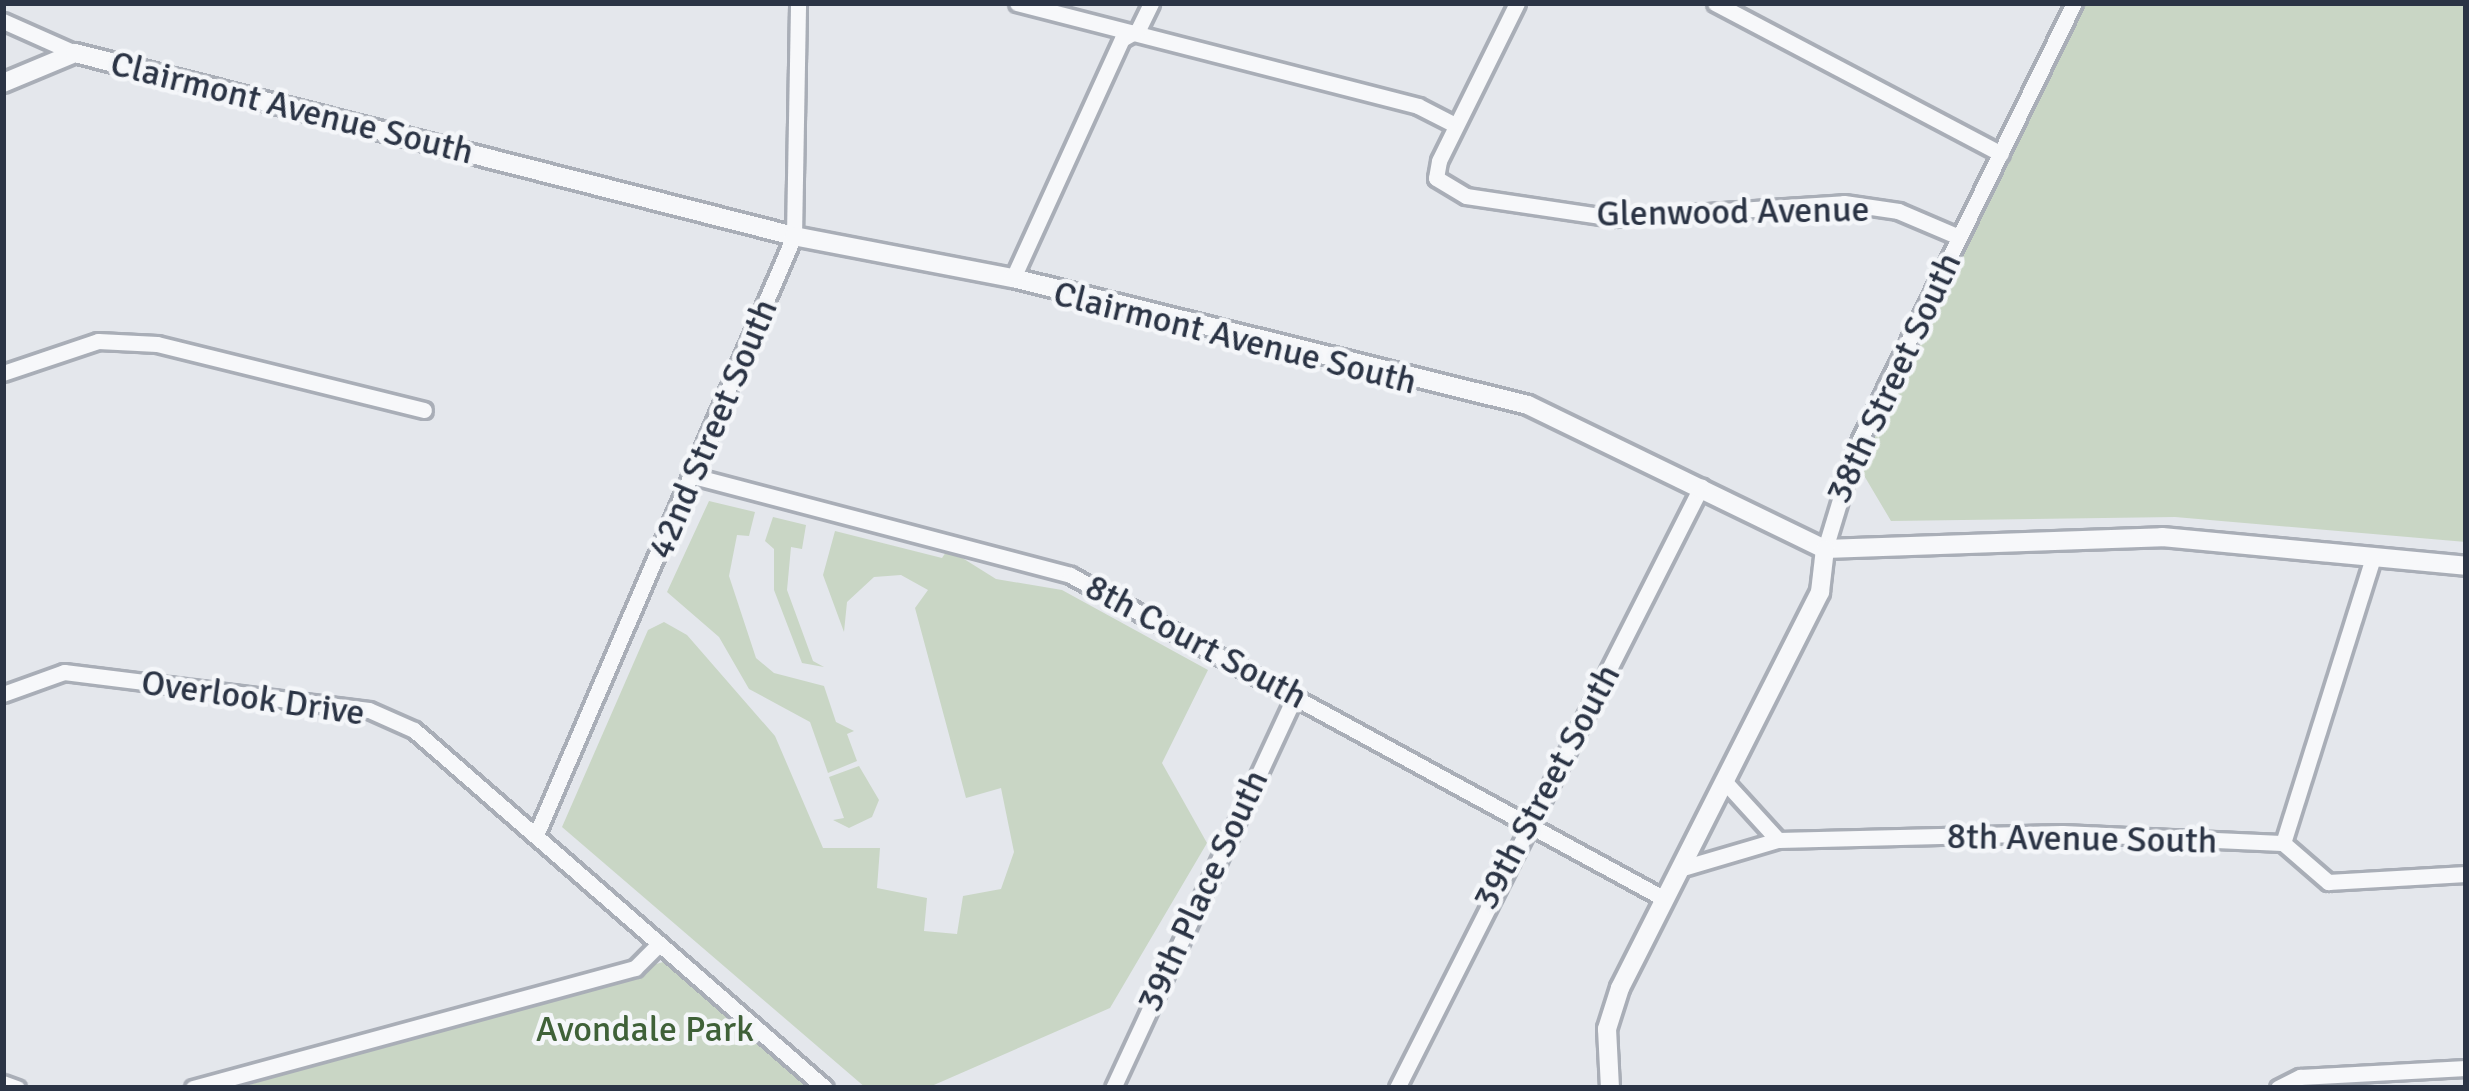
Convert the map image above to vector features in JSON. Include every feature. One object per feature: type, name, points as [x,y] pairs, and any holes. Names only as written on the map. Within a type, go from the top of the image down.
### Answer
[{"type":"street","name":"42nd Street South","points":[[536,835],[794,236],[798,3]]},
{"type":"street","points":[[1018,3],[1138,31],[1159,44],[1418,106],[1455,124],[1517,3]]},
{"type":"street","points":[[1013,278],[1122,39],[1138,31],[1151,3]]},
{"type":"street","points":[[1715,3],[2001,154]]},
{"type":"street","name":"38th Street South","points":[[1610,1088],[1606,1029],[1663,898],[1686,866],[1820,592],[1825,549],[1855,450],[2074,3]]},
{"type":"street","points":[[3,22],[75,53]]},
{"type":"street","name":"Clairmont Avenue South","points":[[3,83],[75,53],[794,236],[1013,278],[1528,405],[1825,549],[2162,537],[2466,566]]},
{"type":"street","name":"Glenwood Avenue","points":[[1455,124],[1436,178],[1466,196],[1524,209],[1614,218],[1844,202],[1898,211],[1959,237]]},
{"type":"street","points":[[3,373],[98,341],[158,344],[424,410]]},
{"type":"street","name":"8th Court South","points":[[693,476],[1055,569],[1663,898]]},
{"type":"street","name":"39th Street South","points":[[1397,1088],[1701,487]]},
{"type":"street","points":[[2373,558],[2283,843],[2328,881],[2466,874]]},
{"type":"street","name":"Overlook Drive","points":[[3,694],[64,673],[369,710],[414,730],[825,1088]]},
{"type":"street","name":"39th Place South","points":[[1113,1088],[1295,696]]},
{"type":"street","points":[[1726,783],[1778,840]]},
{"type":"street","name":"8th Avenue South","points":[[1686,866],[1778,840],[2062,833],[2283,843]]},
{"type":"street","points":[[194,1088],[635,968],[659,944]]},
{"type":"street","points":[[2278,1088],[2300,1077],[2466,1068]]},
{"type":"street","points":[[3,1083],[16,1088]]},
{"type":"green space","points":[[2084,3],[2466,3],[2466,542],[2175,517],[1891,521],[1859,467]]},
{"type":"green space","points":[[709,501],[755,512],[749,536],[737,535],[729,576],[756,658],[774,673],[824,686],[836,722],[854,731],[847,734],[857,761],[828,773],[810,722],[749,689],[719,637],[667,592]]},
{"type":"green space","points":[[773,517],[806,525],[802,549],[791,547],[787,590],[813,661],[824,667],[802,663],[774,590],[774,549],[765,541]]},
{"type":"green space","points":[[835,531],[942,558],[948,549],[996,579],[1062,590],[1208,670],[1162,763],[1207,843],[1110,1008],[927,1088],[866,1088],[562,827],[648,630],[664,622],[687,635],[775,736],[823,848],[880,848],[877,888],[927,898],[924,931],[957,934],[963,896],[1001,889],[1014,852],[1001,788],[966,798],[915,608],[928,590],[901,575],[874,577],[847,602],[844,632],[823,575]]},
{"type":"green space","points":[[859,766],[879,800],[872,817],[849,828],[833,820],[844,818],[829,777]]},
{"type":"green space","name":"Avondale Park","points":[[663,962],[810,1088],[238,1088]]}]
